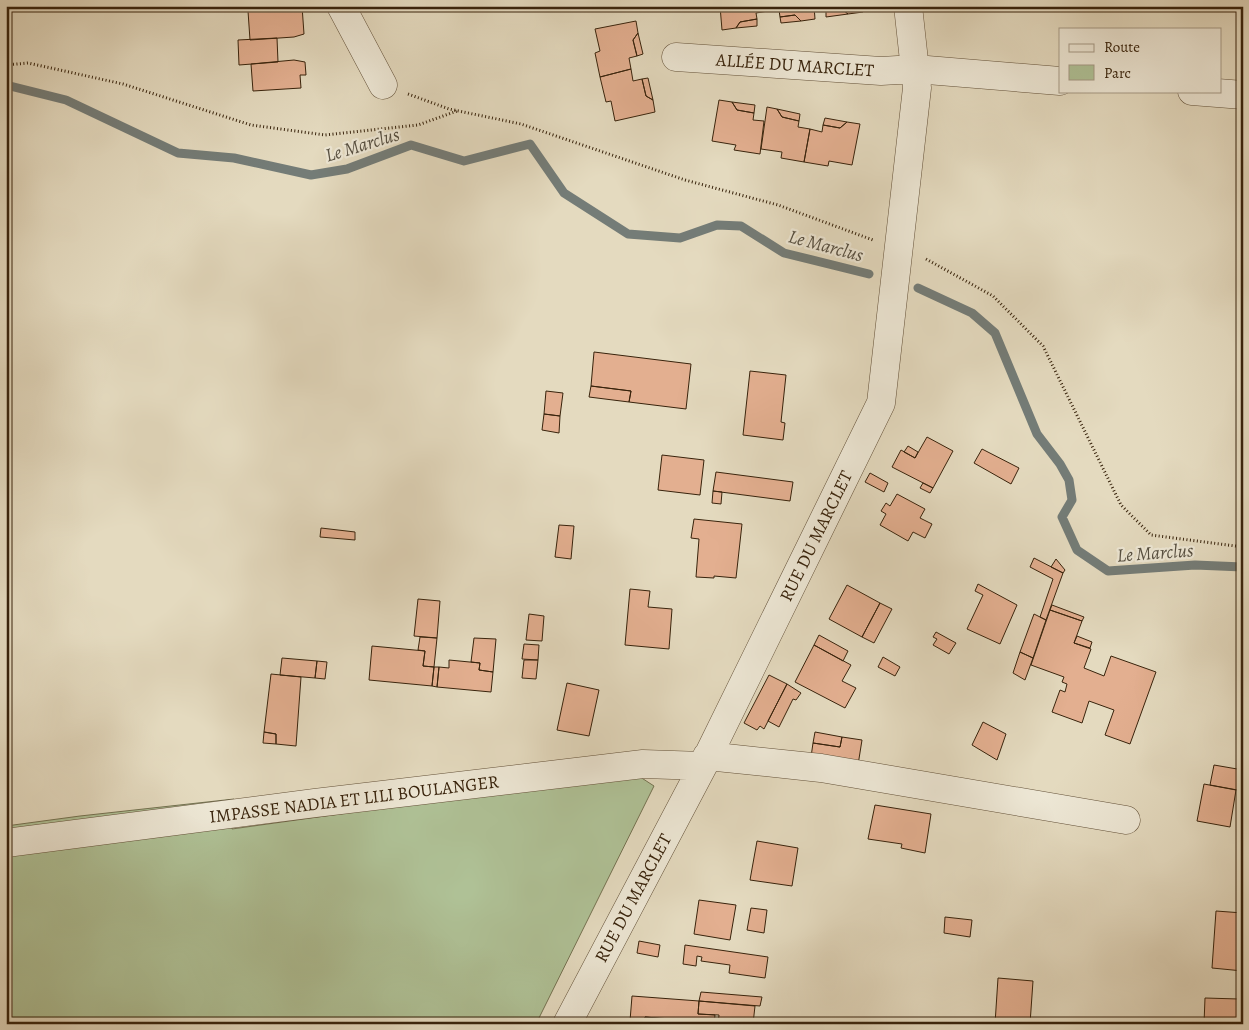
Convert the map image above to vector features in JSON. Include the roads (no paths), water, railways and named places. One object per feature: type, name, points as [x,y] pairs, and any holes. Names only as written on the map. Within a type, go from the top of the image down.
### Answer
[{"type":"street","points":[[341,6],[383,85]]},
{"type":"street","name":"RUE DU MARCLET","points":[[567,1024],[705,761],[881,403],[917,88],[908,6]]},
{"type":"street","name":"ALLÉE DU MARCLET","points":[[676,57],[882,71],[915,69],[1059,81]]},
{"type":"street","points":[[1205,92],[1243,95]]},
{"type":"street","name":"IMPASSE NADIA ET LILI BOULANGER","points":[[6,843],[316,803],[643,764],[705,761],[821,768],[1126,820]]},
{"type":"waterway","name":"Le Marclus","points":[[6,85],[66,100],[178,153],[234,158],[311,175],[347,169],[411,145],[464,161],[530,144],[564,193],[628,234],[680,238],[717,225],[741,226],[784,253],[869,274]]},
{"type":"waterway","name":"Le Marclus","points":[[918,288],[972,313],[995,333],[1037,434],[1060,464],[1069,480],[1072,500],[1062,517],[1077,550],[1108,571],[1195,565],[1243,567]]}]
